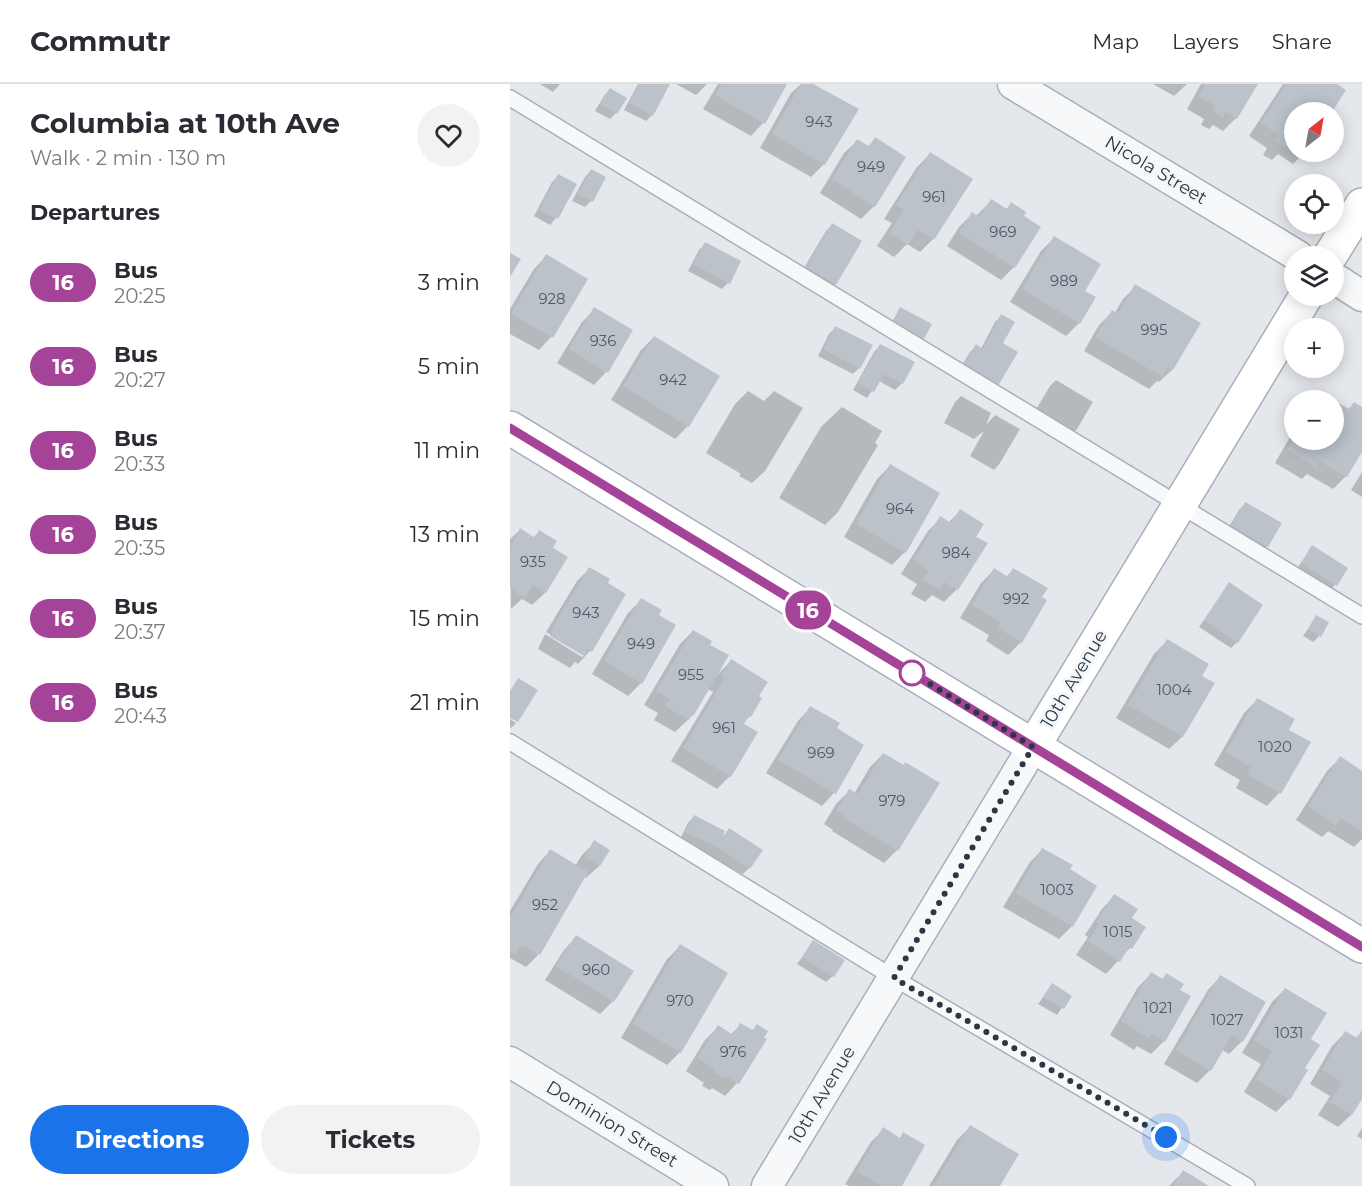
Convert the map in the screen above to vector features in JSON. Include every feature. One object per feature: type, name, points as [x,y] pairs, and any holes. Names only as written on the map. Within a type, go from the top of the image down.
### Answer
[{"type":"main road","points":[[1336,246],[1362,205]]},
{"type":"main road","name":"10th Avenue","points":[[1033,747],[1300,306]]},
{"type":"main road","points":[[510,428],[1362,946]]},
{"type":"street","name":"Nicola Street","points":[[1013,84],[1284,248]]},
{"type":"street","points":[[1344,284],[1362,296]]},
{"type":"street","name":"10th Avenue","points":[[767,1186],[1033,747]]},
{"type":"street","name":"Dominion Street","points":[[510,1062],[713,1186]]},
{"type":"lane","points":[[510,98],[1362,616]]},
{"type":"lane","points":[[510,742],[894,978],[1247,1186]]},
{"type":"building","points":[[639,84],[670,84],[653,116],[629,103]]},
{"type":"building","points":[[722,84],[787,84],[765,124],[715,95]]},
{"type":"building","points":[[801,84],[813,84],[859,109],[825,165],[772,134]]},
{"type":"building","points":[[1205,84],[1258,84],[1237,119],[1226,112],[1223,117],[1213,111],[1216,106],[1198,96]]},
{"type":"building","points":[[1286,84],[1337,84],[1346,90],[1338,102],[1284,102],[1284,147],[1275,141],[1279,135],[1261,123]]},
{"type":"building","points":[[610,88],[627,98],[617,114],[600,104]]},
{"type":"building","points":[[875,137],[906,157],[875,207],[832,179],[857,139],[869,146]]},
{"type":"building","points":[[930,152],[973,179],[934,240],[918,230],[908,245],[889,233],[904,210],[896,205]]},
{"type":"building","points":[[591,169],[606,177],[593,202],[578,194]]},
{"type":"building","points":[[558,174],[577,184],[558,219],[539,210]]},
{"type":"building","points":[[991,199],[1007,209],[1011,202],[1026,212],[1024,216],[1041,227],[1015,268],[959,233],[972,212],[979,217]]},
{"type":"building","points":[[832,223],[862,241],[836,285],[806,267]]},
{"type":"building","points":[[1054,236],[1101,264],[1085,291],[1096,297],[1080,324],[1022,289]]},
{"type":"building","points":[[705,242],[741,261],[730,284],[693,264]]},
{"type":"building","points":[[510,253],[521,259],[510,277]]},
{"type":"building","points":[[546,254],[588,279],[553,338],[511,314]]},
{"type":"building","points":[[1135,284],[1201,323],[1173,370],[1168,368],[1163,377],[1095,337],[1112,310],[1118,314]]},
{"type":"building","points":[[594,307],[633,330],[608,373],[569,349]]},
{"type":"building","points":[[900,307],[932,324],[923,341],[891,324]]},
{"type":"building","points":[[1001,314],[1015,322],[1003,343],[1018,352],[998,386],[963,366],[976,344],[983,349]]},
{"type":"building","points":[[835,326],[873,345],[860,369],[823,349]]},
{"type":"building","points":[[654,336],[720,376],[689,427],[623,386]]},
{"type":"building","points":[[880,344],[915,362],[903,384],[884,374],[874,392],[858,383]]},
{"type":"building","points":[[1354,402],[1362,407],[1362,452],[1347,477],[1319,461],[1316,467],[1287,450],[1344,450],[1344,406],[1349,409]]},
{"type":"building","points":[[890,464],[940,493],[906,553],[856,524]]},
{"type":"building","points":[[1245,502],[1282,523],[1268,547],[1231,526]]},
{"type":"building","points":[[960,509],[984,524],[976,537],[988,543],[958,590],[944,582],[939,590],[923,580],[929,571],[913,560],[940,516],[951,523]]},
{"type":"building","points":[[520,528],[535,538],[539,530],[557,541],[553,548],[568,557],[546,593],[533,585],[525,598],[510,588],[510,549]]},
{"type":"building","points":[[1312,545],[1348,568],[1337,586],[1301,563]]},
{"type":"building","points":[[589,567],[610,579],[608,583],[626,594],[592,652],[588,649],[584,656],[550,636]]},
{"type":"building","points":[[994,568],[1008,577],[1013,568],[1048,588],[1042,597],[1047,600],[1022,643],[998,628],[1001,622],[972,605]]},
{"type":"building","points":[[1229,582],[1263,605],[1238,643],[1204,620]]},
{"type":"building","points":[[641,598],[662,610],[659,615],[676,625],[642,684],[604,660]]},
{"type":"building","points":[[1316,615],[1329,622],[1321,637],[1308,629]]},
{"type":"building","points":[[693,630],[712,641],[710,645],[729,655],[689,720],[665,706],[670,699],[656,691]]},
{"type":"building","points":[[1167,639],[1209,664],[1202,676],[1215,683],[1183,737],[1128,705]]},
{"type":"building","points":[[731,659],[768,682],[759,696],[762,698],[744,724],[758,732],[731,777],[683,748],[725,678],[721,676]]},
{"type":"building","points":[[518,678],[538,690],[518,722],[510,718],[510,691]]},
{"type":"building","points":[[1257,698],[1295,719],[1289,730],[1311,742],[1281,794],[1247,774],[1251,767],[1226,752]]},
{"type":"building","points":[[810,706],[840,723],[837,728],[864,745],[836,794],[778,760]]},
{"type":"building","points":[[883,753],[904,765],[905,762],[940,783],[898,851],[836,811],[849,789],[858,794]]},
{"type":"building","points":[[1340,756],[1362,771],[1362,832],[1341,818],[1336,825],[1308,806]]},
{"type":"building","points":[[694,815],[725,831],[719,844],[729,828],[763,850],[750,869],[717,847],[685,832]]},
{"type":"building","points":[[594,840],[610,850],[600,866],[585,857]]},
{"type":"building","points":[[1042,848],[1073,865],[1070,869],[1097,886],[1073,927],[1015,893]]},
{"type":"building","points":[[550,849],[588,872],[540,955],[522,945],[516,954],[510,951],[510,914],[512,915]]},
{"type":"building","points":[[1114,894],[1138,909],[1132,918],[1146,927],[1132,949],[1129,947],[1120,962],[1088,941],[1099,924],[1096,922]]},
{"type":"building","points":[[576,935],[634,971],[614,1002],[556,966]]},
{"type":"building","points":[[813,940],[845,960],[834,977],[802,957]]},
{"type":"building","points":[[680,944],[728,973],[681,1053],[633,1024]]},
{"type":"building","points":[[1151,972],[1163,979],[1166,973],[1184,984],[1180,990],[1191,996],[1165,1042],[1151,1034],[1148,1038],[1121,1021]]},
{"type":"building","points":[[1220,975],[1266,1002],[1243,1042],[1232,1035],[1211,1071],[1176,1050]]},
{"type":"building","points":[[1052,983],[1072,996],[1064,1009],[1043,997]]},
{"type":"building","points":[[1285,988],[1327,1013],[1311,1039],[1320,1045],[1305,1068],[1308,1070],[1290,1100],[1256,1079],[1272,1051],[1254,1040]]},
{"type":"building","points":[[740,1023],[753,1030],[757,1024],[768,1031],[764,1038],[767,1039],[739,1084],[714,1073],[716,1069],[697,1058],[718,1025],[733,1035]]},
{"type":"building","points":[[1362,1030],[1362,1099],[1352,1115],[1330,1102],[1342,1082],[1322,1070],[1345,1031],[1357,1038]]},
{"type":"building","points":[[970,1125],[1019,1154],[1000,1186],[933,1186]]},
{"type":"building","points":[[883,1127],[900,1138],[903,1132],[925,1145],[902,1186],[882,1186],[857,1171]]},
{"type":"building","points":[[1183,1170],[1209,1186],[1173,1186]]},
{"type":"bus line","name":"16","points":[[510,428],[1362,947]]},
{"type":"route","points":[[912,673],[1033,747],[894,978],[1166,1137]]}]
